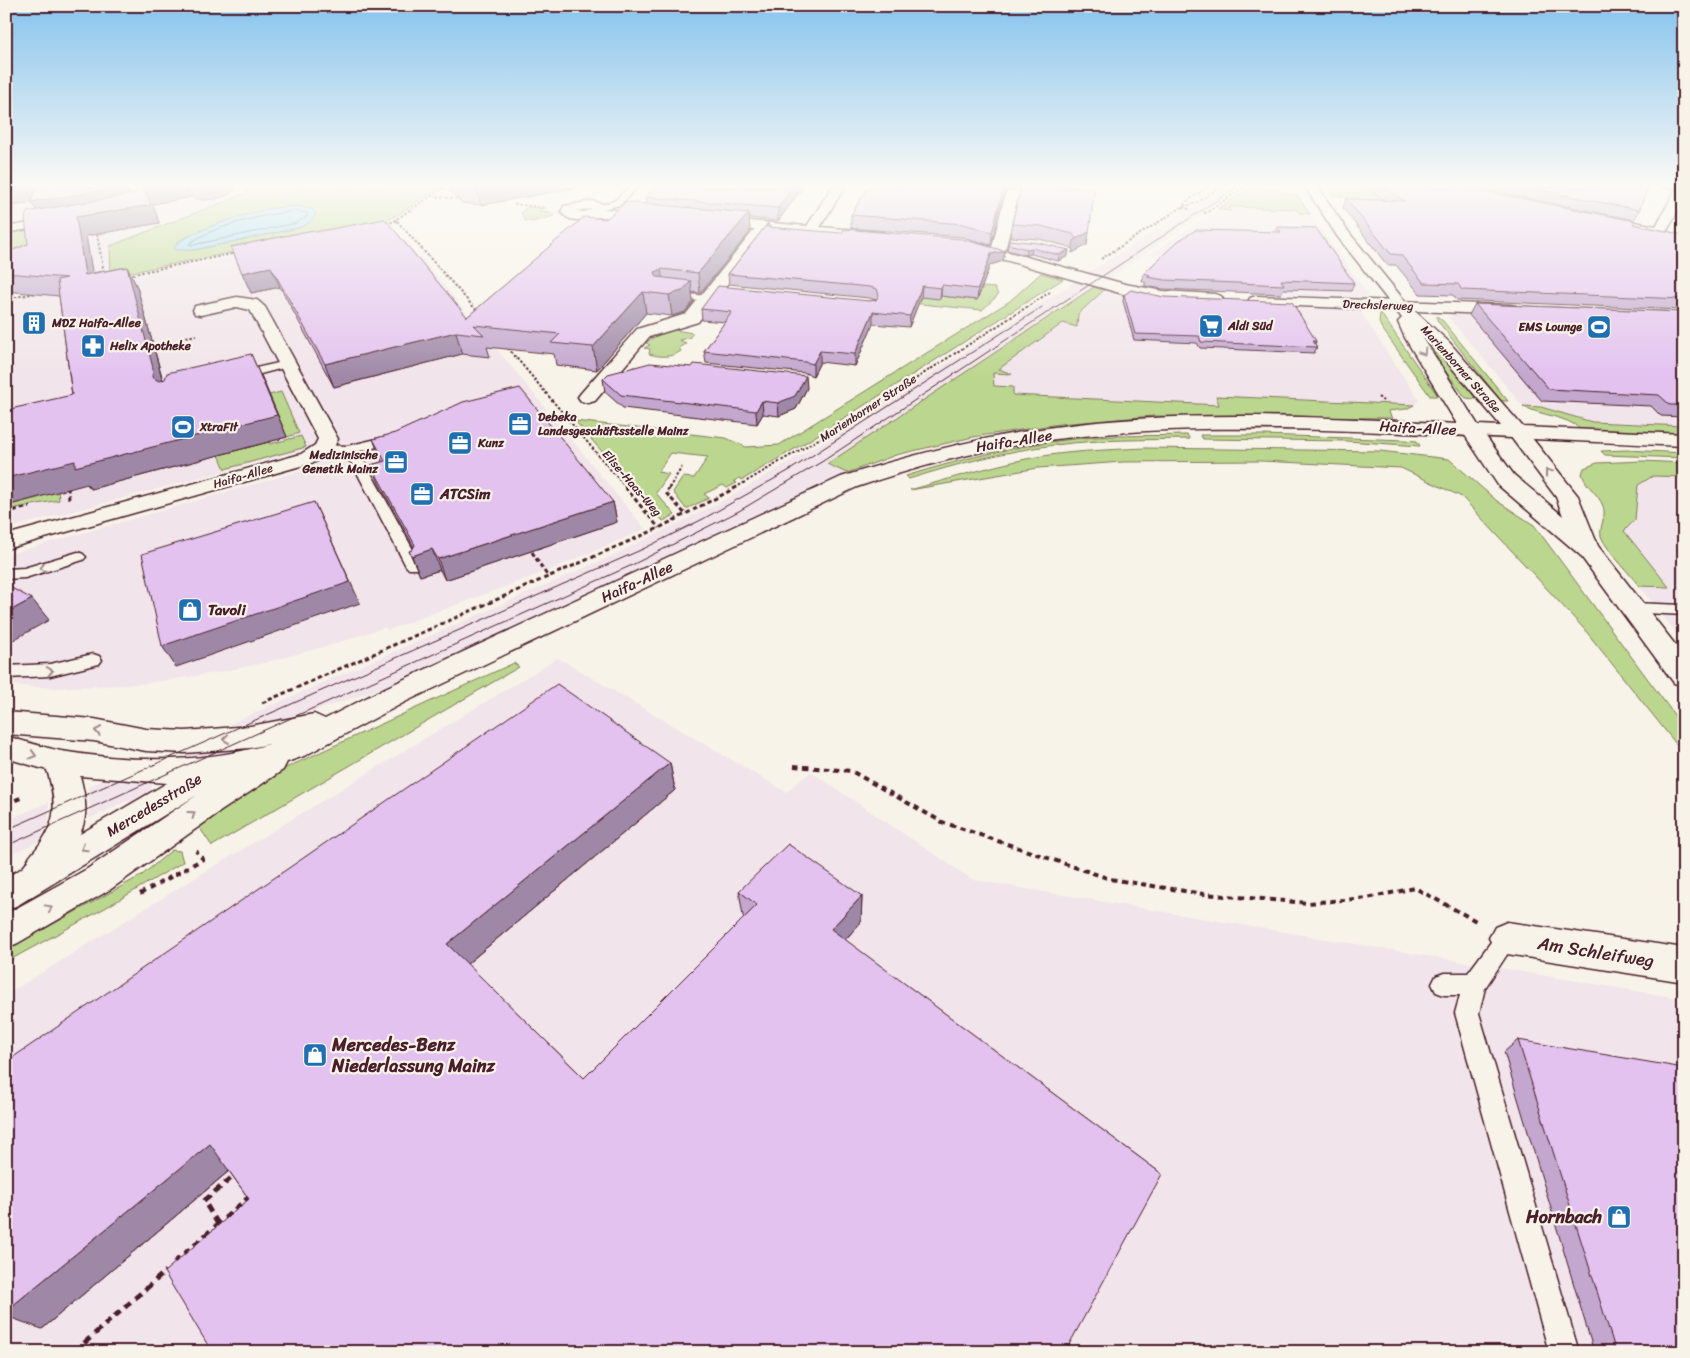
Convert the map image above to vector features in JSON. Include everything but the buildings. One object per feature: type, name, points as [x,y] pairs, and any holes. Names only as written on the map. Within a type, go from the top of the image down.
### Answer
[{"type":"street","points":[[588,397],[643,333],[692,318],[746,250]]},
{"type":"street","name":"Drechslerweg","points":[[1015,250],[1075,276],[1123,289],[1156,295],[1232,300],[1530,311]]},
{"type":"street","name":"Marienborner Straße","points":[[1356,250],[1401,307],[1443,346],[1517,432]]},
{"type":"street","points":[[712,294],[734,292]]},
{"type":"street","points":[[201,310],[240,302],[253,304],[257,307],[328,439],[324,449]]},
{"type":"street","name":"Marienborner Straße","points":[[1401,307],[1414,338],[1472,430]]},
{"type":"street","points":[[620,361],[639,364]]},
{"type":"street","name":"Haifa-Allee","points":[[218,767],[265,757],[301,737],[395,695],[841,485],[886,469],[988,444],[1126,426],[1207,422],[1472,430],[1684,440]]},
{"type":"street","points":[[1472,430],[1506,480],[1588,550],[1684,676]]},
{"type":"street","points":[[1517,432],[1567,496],[1588,550]]},
{"type":"street","name":"Haifa-Allee","points":[[6,542],[308,458],[324,449]]},
{"type":"street","name":"Haifa-Allee","points":[[6,723],[94,730],[146,740],[185,742],[278,733],[301,737]]},
{"type":"street","name":"Mercedesstraße","points":[[6,932],[71,896],[124,863],[301,737]]},
{"type":"street","points":[[124,863],[154,825],[170,783],[159,751],[146,740]]},
{"type":"street","points":[[6,747],[60,762],[97,767],[170,783]]},
{"type":"street","points":[[17,889],[50,856],[61,839],[70,818],[72,801],[60,762]]},
{"type":"street","name":"Mercedesstraße","points":[[17,889],[170,783],[218,767]]},
{"type":"street","name":"Am Schleifweg","points":[[1507,938],[1684,965]]},
{"type":"lane","points":[[664,294],[712,294]]},
{"type":"lane","points":[[228,378],[287,364]]},
{"type":"lane","points":[[324,449],[347,450],[415,434]]},
{"type":"lane","points":[[347,450],[363,471],[414,566]]},
{"type":"lane","points":[[6,574],[25,573],[78,558]]},
{"type":"lane","points":[[1632,608],[1684,610]]},
{"type":"lane","points":[[6,672],[40,673],[93,660]]},
{"type":"lane","points":[[1507,938],[1474,984],[1467,1013],[1564,1352]]},
{"type":"lane","points":[[1444,984],[1474,984]]},
{"type":"path","points":[[100,250],[106,279]]},
{"type":"path","points":[[423,250],[483,318]]},
{"type":"path","points":[[1098,261],[1115,250]]},
{"type":"path","points":[[122,276],[241,252]]},
{"type":"path","name":"Marienborner Straße","points":[[256,706],[686,515],[754,479],[804,449],[1057,287]]},
{"type":"path","points":[[6,299],[42,292]]},
{"type":"path","name":"Elise-Haas-Weg","points":[[507,348],[659,528]]},
{"type":"path","points":[[1378,397],[1382,400]]},
{"type":"path","points":[[682,467],[666,493],[686,515]]},
{"type":"path","points":[[67,482],[73,524]]},
{"type":"path","points":[[532,552],[548,577]]},
{"type":"path","points":[[794,766],[851,771],[942,822],[1110,879],[1204,894],[1308,903],[1366,898],[1415,888],[1507,938]]},
{"type":"path","points":[[6,804],[23,797]]},
{"type":"path","points":[[218,1224],[204,1201],[241,1170]]},
{"type":"path","points":[[74,1352],[257,1190]]},
{"type":"shaded area","points":[[6,250],[110,250],[111,276],[6,296]]},
{"type":"shaded area","points":[[1124,250],[1150,250],[828,464],[847,473],[391,684],[288,719],[227,725],[612,556],[723,501],[830,438]]},
{"type":"shaded area","points":[[1156,250],[1336,250],[1367,293],[1367,297],[1356,299],[1276,295],[1254,259],[1149,255]]},
{"type":"shaded area","points":[[234,257],[251,293],[421,257],[645,529],[552,569],[388,630],[385,627],[331,645],[259,664],[215,673],[140,684],[54,688],[6,685],[6,555],[301,471],[316,465],[304,450],[6,529],[6,300]]},
{"type":"shaded area","points":[[1104,290],[1170,302],[1359,310],[1419,400],[1414,405],[1216,396],[1219,405],[1013,395],[1012,387],[993,386],[993,373],[1009,373],[998,369],[1063,323]]},
{"type":"shaded area","points":[[1456,313],[1684,322],[1684,426],[1592,422],[1541,407],[1523,406],[1449,318],[1449,315]]},
{"type":"shaded area","points":[[1653,476],[1684,477],[1684,642],[1639,586],[1669,587],[1624,533],[1635,520],[1638,485]]},
{"type":"shaded area","points":[[558,658],[786,792],[811,772],[973,880],[1684,999],[1684,1352],[6,1352],[6,995]]},
{"type":"shaded area","points":[[256,742],[225,757],[187,760],[183,744]]},
{"type":"shaded area","points":[[104,780],[153,781],[148,798],[137,804],[126,801],[89,819],[88,787]]},
{"type":"shaded area","points":[[49,802],[49,820],[40,841],[6,856],[6,821]]},
{"type":"green space","points":[[6,250],[29,250],[29,257],[6,276]]},
{"type":"green space","points":[[110,250],[243,250],[111,276]]},
{"type":"green space","points":[[1041,273],[1063,279],[808,441],[742,480],[739,478],[734,481],[737,483],[727,488],[723,485],[704,494],[709,498],[686,509],[673,492],[683,477],[694,478],[708,457],[671,453],[658,472],[669,474],[656,493],[675,515],[663,521],[575,421],[726,438],[746,447],[779,445],[1010,301]]},
{"type":"green space","points":[[983,287],[995,288],[998,295],[982,310],[890,301],[933,292],[940,299],[941,296],[977,300]]},
{"type":"green space","points":[[1094,287],[1104,290],[1078,314],[1077,327],[1063,323],[999,369],[1012,374],[993,373],[994,386],[1013,387],[1013,395],[1219,405],[1216,396],[1414,405],[1406,409],[1388,411],[1392,418],[1153,416],[1060,424],[973,437],[896,455],[847,473],[827,464]]},
{"type":"green space","points":[[1380,313],[1438,396],[1430,396],[1381,327],[1379,322]]},
{"type":"green space","points":[[1437,316],[1508,401],[1501,401],[1437,320]]},
{"type":"green space","points":[[668,329],[693,333],[689,338],[679,340],[686,343],[679,348],[681,351],[673,355],[657,356],[649,354],[650,349],[644,348],[650,345],[646,343]]},
{"type":"green space","points":[[1431,348],[1438,350],[1476,399],[1466,398],[1430,351]]},
{"type":"green space","points":[[281,392],[299,433],[287,437],[269,395]]},
{"type":"green space","points":[[1523,406],[1541,407],[1592,422],[1684,426],[1684,434],[1580,429],[1568,421]]},
{"type":"green space","points":[[1187,435],[1190,439],[1106,441],[1036,448],[981,459],[909,479],[906,476],[976,457],[1071,439]]},
{"type":"green space","points":[[1200,435],[1263,435],[1405,440],[1417,441],[1420,446],[1346,441],[1203,439]]},
{"type":"green space","points":[[301,436],[306,447],[225,469],[219,455],[269,442],[270,444]]},
{"type":"green space","points":[[1145,448],[1380,451],[1449,459],[1497,501],[1534,525],[1684,728],[1684,754],[1585,630],[1462,497],[1401,468],[1261,461],[1123,462],[1038,468],[910,490],[1041,456],[1086,451]]},
{"type":"green space","points":[[1627,450],[1684,453],[1684,458],[1605,455],[1601,451]]},
{"type":"green space","points":[[1642,461],[1684,463],[1684,477],[1653,476],[1638,485],[1635,520],[1624,531],[1669,587],[1639,586],[1612,554],[1601,536],[1604,514],[1603,506],[1586,483],[1582,474],[1584,468],[1597,463]]},
{"type":"green space","points":[[56,467],[59,500],[6,510],[6,506],[42,497],[41,471]]},
{"type":"green space","points":[[514,663],[519,667],[212,846],[197,824],[264,778]]},
{"type":"green space","points":[[172,850],[180,851],[183,862],[105,908],[6,962],[6,950],[142,875]]},
{"type":"tram line","points":[[6,846],[630,566],[739,511],[823,461],[1141,250]]},
{"type":"tram line","points":[[6,830],[643,549],[703,519],[790,470],[1042,307]]},
{"type":"place","name":"MDZ Haifa-Allee","points":[[34,323]]},
{"type":"place","name":"Aldi Süd","points":[[1211,326]]},
{"type":"place","name":"EMS Lounge","points":[[1599,327]]},
{"type":"place","name":"Helix Apotheke","points":[[93,346]]},
{"type":"place","name":"Debeka Landesgeschäftsstelle Mainz","points":[[520,424]]},
{"type":"place","name":"XtraFit","points":[[183,427]]},
{"type":"place","name":"Kunz","points":[[460,443]]},
{"type":"place","name":"Medizinische Genetik Mainz","points":[[396,462]]},
{"type":"place","name":"ATCSim","points":[[422,494]]},
{"type":"place","name":"Tavoli","points":[[190,610]]},
{"type":"place","name":"Mercedes-Benz Niederlassung Mainz","points":[[315,1055]]},
{"type":"place","name":"Hornbach","points":[[1619,1217]]}]
